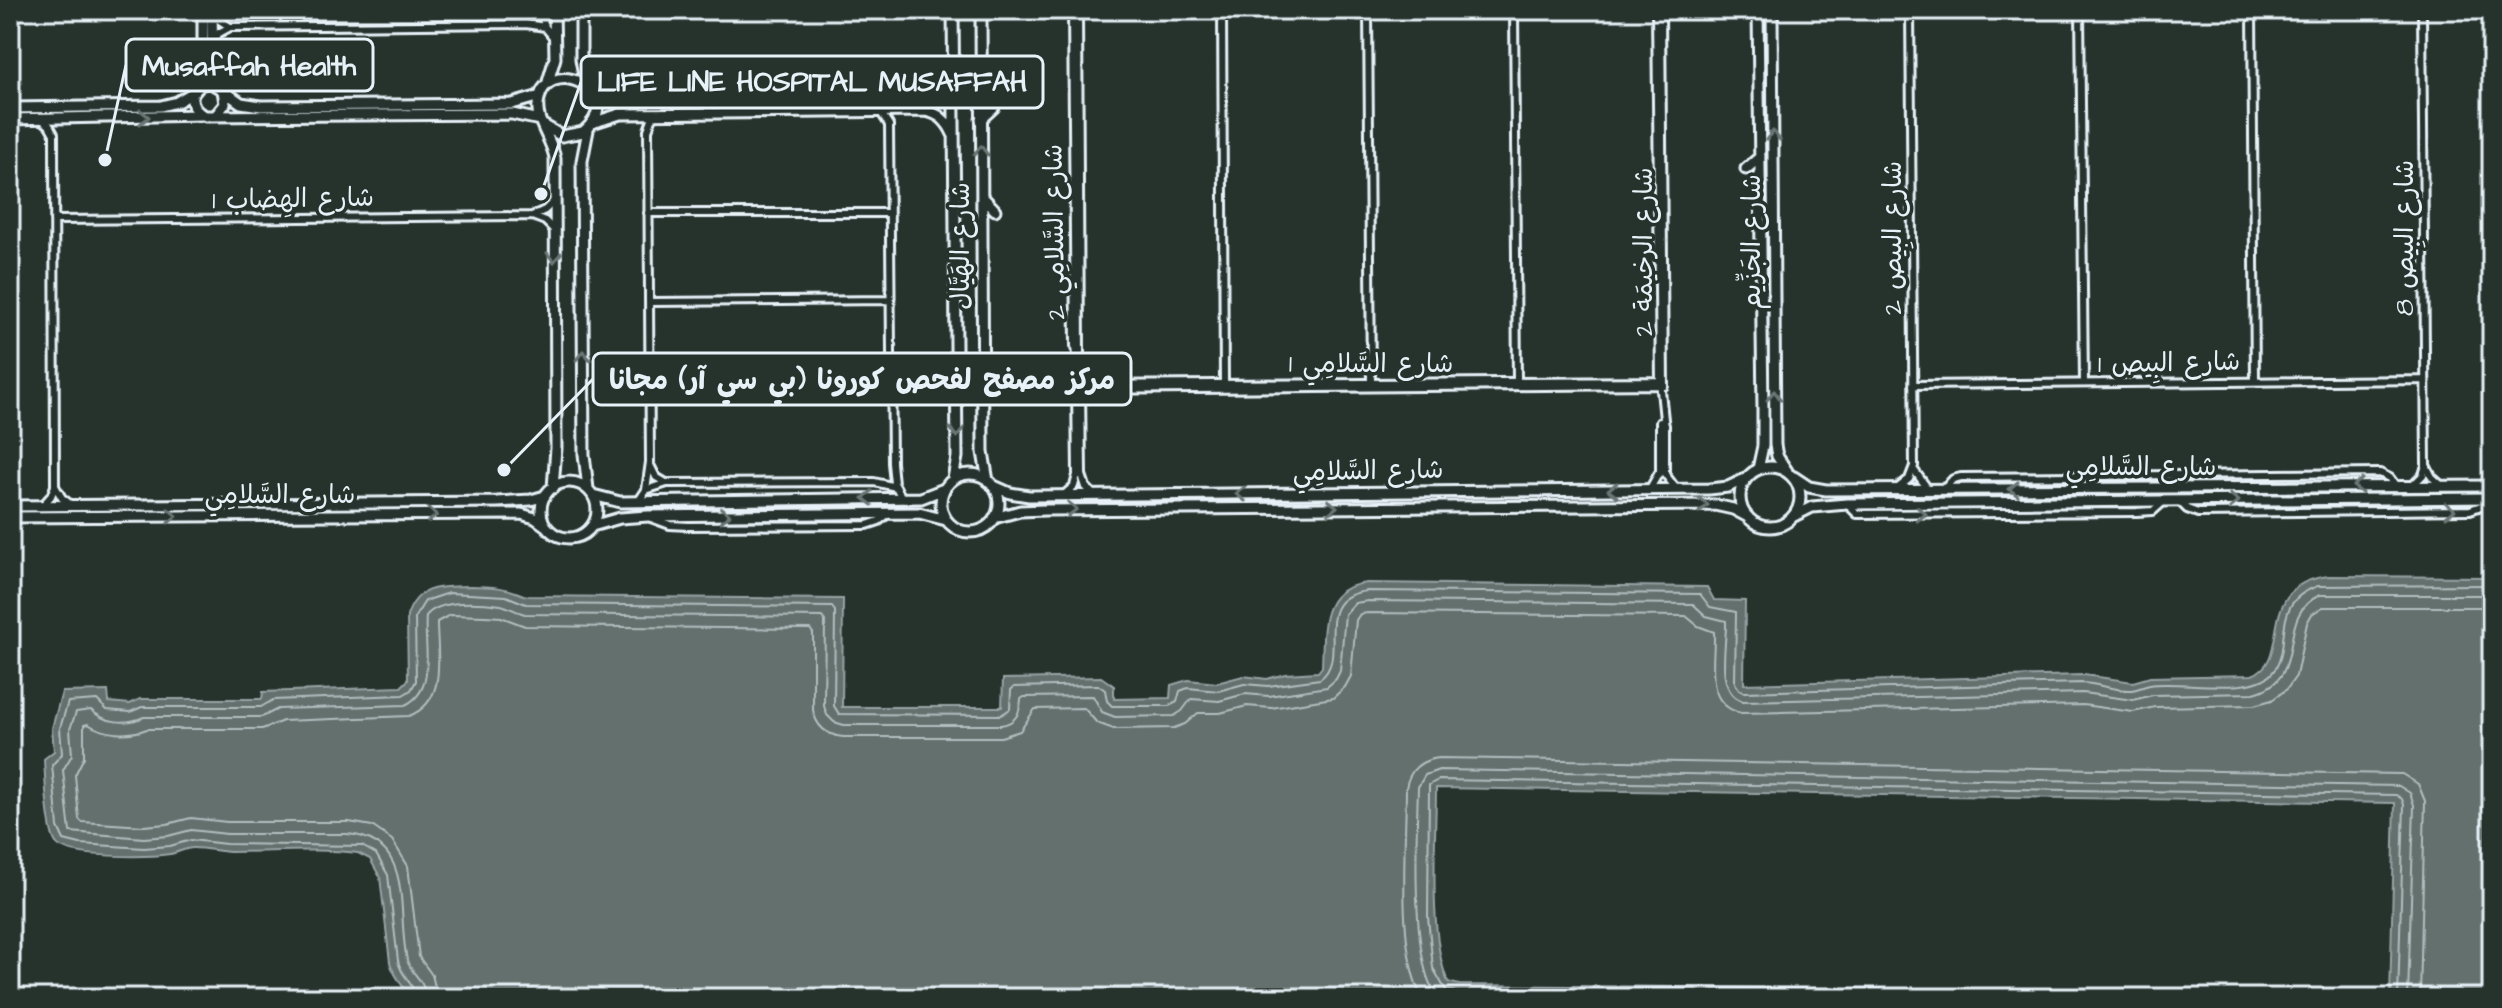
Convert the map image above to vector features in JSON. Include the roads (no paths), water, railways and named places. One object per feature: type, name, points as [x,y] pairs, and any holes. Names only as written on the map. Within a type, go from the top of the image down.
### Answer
[{"type":"street","points":[[549,492],[567,483],[582,485],[590,492],[620,502],[921,498],[944,489],[953,479],[967,474],[990,483],[999,504],[994,518],[985,527],[972,531],[958,529],[946,520],[919,513],[620,518],[592,526],[573,538],[558,536],[546,526],[541,511],[549,492],[556,448],[555,158],[537,108],[554,64],[554,10]]},
{"type":"street","points":[[581,10],[581,59],[596,111],[582,161],[584,454],[590,492],[597,511],[592,526]]},
{"type":"street","name":"شارع الهَيَّال","points":[[953,10],[957,457],[953,479]]},
{"type":"street","name":"شارع الهَيَّال","points":[[981,10],[983,452],[990,483]]},
{"type":"street","name":"شارع السَّلامِي 2","points":[[1075,10],[1075,343],[1078,353],[1082,475],[1086,487],[1094,495]]},
{"type":"street","name":"شارع السَّلامِي 2","points":[[1063,495],[1072,489],[1077,475],[1075,10]]},
{"type":"street","points":[[1222,10],[1224,386]]},
{"type":"street","points":[[1368,10],[1371,385]]},
{"type":"street","points":[[1514,10],[1517,384]]},
{"type":"street","name":"شارع الرخيمَة 2","points":[[1649,490],[1660,471],[1659,10]]},
{"type":"street","name":"شارع الجَزِّيم","points":[[1758,10],[1763,422],[1763,446],[1758,469]]},
{"type":"street","name":"شارع الجَزِّيم","points":[[1772,10],[1775,445],[1777,456],[1790,474]]},
{"type":"street","name":"شارع البِيص 2","points":[[1910,10],[1914,466]]},
{"type":"street","points":[[2080,10],[2084,383]]},
{"type":"street","points":[[2252,10],[2255,381]]},
{"type":"street","name":"شارع البِيص 8","points":[[2422,10],[2426,465]]},
{"type":"street","points":[[541,11],[545,27],[555,39]]},
{"type":"street","points":[[526,24],[535,20],[541,11]]},
{"type":"street","points":[[209,12],[230,27]]},
{"type":"street","points":[[209,12],[213,67],[225,104],[216,115]]},
{"type":"street","points":[[202,115],[192,105],[203,62],[209,12]]},
{"type":"street","points":[[212,44],[219,33],[230,27],[526,24],[545,27]]},
{"type":"street","points":[[10,119],[512,114],[542,122],[555,134],[569,137],[616,114],[898,112],[939,98],[954,74]]},
{"type":"street","points":[[547,85],[567,78],[589,88],[606,101],[617,103],[914,106],[937,114],[954,137]]},
{"type":"street","points":[[10,108],[161,106],[177,102],[206,83],[221,88],[241,103],[261,106],[507,104],[540,96]]},
{"type":"street","points":[[981,119],[994,107]]},
{"type":"street","points":[[880,111],[889,125],[892,463],[896,487],[902,498]]},
{"type":"street","points":[[889,125],[898,112]]},
{"type":"street","points":[[636,113],[648,130]]},
{"type":"street","points":[[638,502],[646,490],[650,462],[648,130],[657,113]]},
{"type":"street","points":[[39,507],[48,501],[55,486],[54,134],[40,118]]},
{"type":"street","points":[[54,134],[67,118]]},
{"type":"street","points":[[1746,169],[1760,157]]},
{"type":"street","points":[[982,196],[995,210]]},
{"type":"street","points":[[532,216],[545,210],[555,200]]},
{"type":"street","points":[[648,213],[889,213]]},
{"type":"street","points":[[532,216],[545,221],[555,232]]},
{"type":"street","name":"شارع الهِضاب 1","points":[[54,220],[532,216]]},
{"type":"street","points":[[649,302],[890,300]]},
{"type":"street","name":"شارع البِيص 1","points":[[1913,385],[2425,380]]},
{"type":"street","points":[[1661,383],[1665,474],[1677,490]]},
{"type":"street","name":"شارع السَّلامِي 1","points":[[1079,388],[1661,383]]},
{"type":"street","points":[[649,391],[890,389]]},
{"type":"street","points":[[650,462],[656,477],[667,483]]},
{"type":"street","points":[[874,482],[886,475],[892,463]]},
{"type":"street","points":[[2412,486],[2420,479],[2426,465]]},
{"type":"street","points":[[2426,465],[2432,477],[2442,486]]},
{"type":"street","points":[[1774,466],[1790,474],[1801,497],[1794,516],[1785,523],[1768,527],[1748,517],[1740,499],[1745,479],[1758,469],[1774,466]]},
{"type":"street","points":[[1914,466],[1918,479],[1928,489]]},
{"type":"street","points":[[1896,489],[1909,479],[1914,466]]},
{"type":"street","name":"شارع السَّلامِي","points":[[1790,474],[1804,485],[1821,490],[2492,486]]},
{"type":"street","name":"شارع السَّلامِي","points":[[990,483],[1016,495],[1094,495],[1677,490],[1722,488],[1745,479]]},
{"type":"street","points":[[646,490],[667,483],[874,482],[896,487]]},
{"type":"street","points":[[55,486],[62,498],[80,507]]},
{"type":"street","points":[[944,489],[941,505],[946,520]]},
{"type":"street","name":"شارع السَّلامِي","points":[[10,506],[497,502],[531,500],[549,492]]},
{"type":"street","name":"شارع السَّلامِي","points":[[1794,516],[1812,507],[1847,504],[2491,498]]},
{"type":"street","name":"شارع السَّلامِي","points":[[994,518],[1020,511],[1045,510],[1702,505],[1727,507],[1748,517]]},
{"type":"street","name":"شارع السَّلامِي","points":[[10,517],[521,514],[535,518],[546,526]]},
{"type":"water","points":[[2329,576],[2492,577],[2492,998],[2390,998],[2395,803],[1436,788],[1435,914],[1448,982],[1459,985],[1886,989],[1898,998],[408,998],[390,962],[380,877],[370,859],[358,853],[326,851],[230,852],[193,848],[170,854],[128,856],[76,852],[56,843],[50,828],[47,803],[44,759],[54,751],[52,728],[62,692],[108,691],[109,702],[130,704],[140,699],[262,699],[263,692],[401,687],[408,680],[407,616],[424,592],[441,587],[492,587],[526,596],[843,599],[842,707],[1002,707],[1003,679],[1101,677],[1114,686],[1114,699],[1170,698],[1171,685],[1188,680],[1217,683],[1243,676],[1267,679],[1285,674],[1318,672],[1322,667],[1324,625],[1332,602],[1351,586],[1367,583],[1707,587],[1714,600],[1745,601],[1744,684],[2084,675],[2133,682],[2150,677],[2252,675],[2264,667],[2271,654],[2277,623],[2290,593],[2305,582]]},
{"type":"place","name":"Musaffah Health","points":[[105,160]]},
{"type":"place","name":"LIFE LINE HOSPITAL MUSAFFAH","points":[[541,194]]},
{"type":"place","name":"مركز مصفح لفحص كورونا (بي سي آر) مجانا","points":[[504,470]]}]
